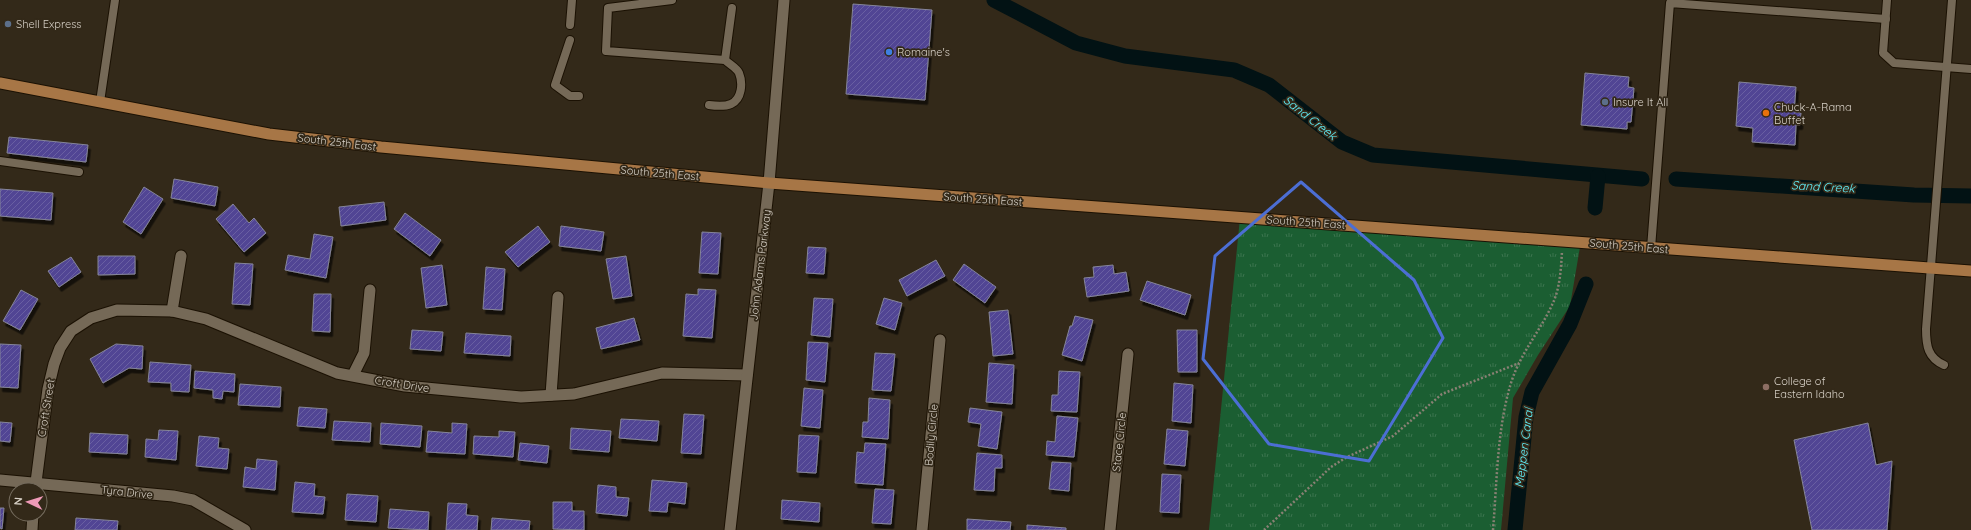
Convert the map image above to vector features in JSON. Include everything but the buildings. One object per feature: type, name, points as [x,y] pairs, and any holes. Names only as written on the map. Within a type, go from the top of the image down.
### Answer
[{"type":"main road","name":"South 25th East","points":[[0,83],[269,134],[381,147],[769,183],[1971,271]]},
{"type":"street","name":"John Adams Parkway","points":[[730,530],[769,183],[784,0]]},
{"type":"street","points":[[172,311],[181,256]]},
{"type":"street","points":[[354,375],[364,353],[370,290]]},
{"type":"street","points":[[551,396],[558,297]]},
{"type":"street","name":"Croft Drive","points":[[71,331],[91,318],[117,310],[172,311],[206,319],[337,373],[420,387],[521,397],[574,394],[662,373],[747,375]]},
{"type":"street","name":"Croft Street","points":[[36,482],[48,389],[54,364],[60,348],[71,331]]},
{"type":"street","name":"Bodily Circle","points":[[922,530],[940,340]]},
{"type":"street","name":"Stace Circle","points":[[1110,530],[1128,354]]},
{"type":"street","name":"Tyra Drive","points":[[0,480],[12,482]]},
{"type":"street","name":"Tyra Drive","points":[[48,487],[173,496],[193,500],[245,530]]},
{"type":"lane","points":[[100,102],[115,0]]},
{"type":"lane","points":[[570,25],[572,0]]},
{"type":"lane","points":[[672,0],[608,4],[606,51],[725,60],[738,72],[741,87],[739,97],[731,104],[723,106],[709,105]]},
{"type":"lane","points":[[1887,0],[1883,53],[1894,63],[1971,69]]},
{"type":"lane","points":[[1944,365],[1936,362],[1929,354],[1926,341],[1952,0]]},
{"type":"lane","points":[[1651,248],[1670,3],[1886,19]]},
{"type":"lane","points":[[725,60],[732,8]]},
{"type":"lane","points":[[570,40],[554,85],[570,96],[580,96]]},
{"type":"lane","points":[[0,161],[79,172]]},
{"type":"path","points":[[1493,530],[1502,427],[1511,383],[1519,363],[1552,305],[1557,293],[1563,240]]},
{"type":"path","points":[[1264,530],[1331,467],[1347,457],[1393,436],[1442,394],[1519,363]]},
{"type":"highlighted area","points":[[1301,182],[1414,280],[1443,338],[1369,461],[1269,444],[1203,359],[1215,256]]},
{"type":"green space","points":[[1240,218],[1581,241],[1570,306],[1538,355],[1513,398],[1501,530],[1209,530]]},
{"type":"waterway","name":"Sand Creek","points":[[994,0],[1076,43],[1125,56],[1234,70],[1269,85],[1342,142],[1373,155],[1642,179]]},
{"type":"waterway","points":[[1595,208],[1598,176]]},
{"type":"waterway","name":"Sand Creek","points":[[1676,179],[1914,195],[1971,196]]},
{"type":"waterway","name":"Meppen Canal","points":[[1515,530],[1526,417],[1532,392],[1570,324],[1586,284]]},
{"type":"place","name":"Shell Express","points":[[8,24]]},
{"type":"place","name":"Romaine's","points":[[889,52]]},
{"type":"place","name":"Insure It All","points":[[1605,102]]},
{"type":"place","name":"Chuck-A-Rama Buffet","points":[[1766,113]]},
{"type":"place","name":"College of Eastern Idaho","points":[[1766,387]]}]
